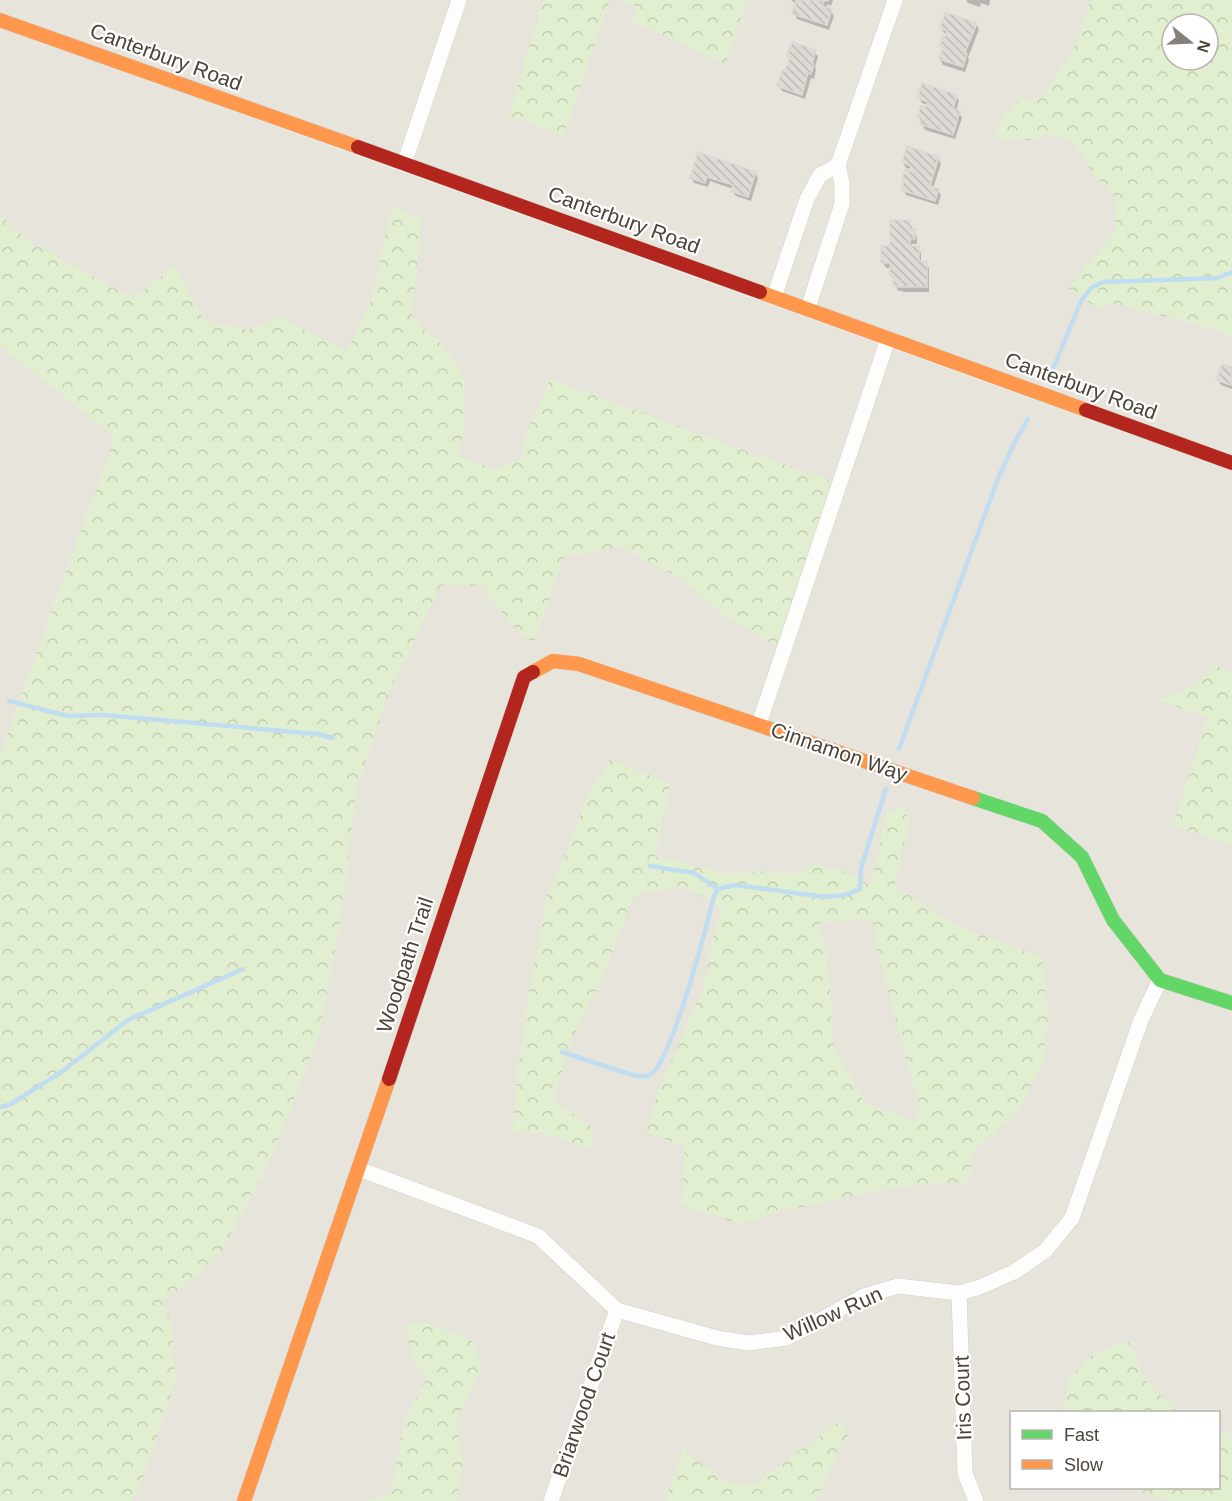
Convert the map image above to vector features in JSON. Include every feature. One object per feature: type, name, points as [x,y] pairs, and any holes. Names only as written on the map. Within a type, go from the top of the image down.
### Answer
[{"type":"street","points":[[404,164],[459,0]]},
{"type":"street","points":[[808,308],[842,204],[842,183],[838,165],[894,0]]},
{"type":"street","name":"Canterbury Road","points":[[0,20],[808,308],[1232,463]]},
{"type":"street","points":[[774,297],[807,199],[820,175],[838,165]]},
{"type":"street","name":"Cinnamon Way","points":[[888,339],[759,724],[1042,821],[1082,857],[1113,920],[1160,980]]},
{"type":"street","name":"Woodpath Trail","points":[[244,1501],[359,1169],[524,677],[553,661],[579,664],[759,724]]},
{"type":"street","points":[[1160,980],[1232,1004]]},
{"type":"street","name":"Willow Run","points":[[359,1169],[538,1236],[617,1310],[717,1338],[748,1343],[787,1338],[864,1296],[898,1286],[959,1293],[980,1287],[1014,1272],[1045,1251],[1072,1218],[1142,1020],[1160,980]]},
{"type":"street","name":"Iris Court","points":[[959,1293],[965,1473],[976,1501]]},
{"type":"street","name":"Briarwood Court","points":[[551,1501],[617,1310]]},
{"type":"shaded area","points":[[0,0],[1232,0],[1232,457],[0,12]]},
{"type":"shaded area","points":[[0,27],[1232,471],[1232,1501],[53,1501],[150,341],[0,755]]},
{"type":"green space","points":[[543,0],[610,0],[564,136],[509,116]]},
{"type":"green space","points":[[618,0],[747,0],[725,65],[719,60],[632,21],[636,6]]},
{"type":"green space","points":[[1091,0],[1232,0],[1232,336],[1199,325],[1111,303],[1097,308],[1068,288],[1114,234],[1117,199],[1093,174],[1074,142],[1052,135],[1028,140],[997,139],[1000,120],[1020,100],[1043,98],[1078,40]]},
{"type":"green space","points":[[392,205],[421,221],[412,317],[445,348],[464,377],[464,428],[458,457],[494,468],[522,459],[522,445],[550,379],[833,481],[776,646],[728,618],[678,577],[620,546],[563,558],[534,643],[517,630],[480,586],[441,585],[391,688],[357,787],[341,920],[319,1034],[273,1153],[220,1255],[164,1301],[172,1329],[175,1382],[145,1472],[132,1501],[0,1501],[0,755],[115,437],[0,346],[0,216],[30,242],[133,298],[175,266],[204,320],[248,330],[280,317],[347,351],[371,302]]},
{"type":"green space","points":[[1217,666],[1232,674],[1232,846],[1173,825],[1208,717],[1157,700],[1182,693]]},
{"type":"green space","points":[[610,759],[670,784],[655,857],[728,874],[768,871],[799,874],[813,863],[850,873],[870,886],[886,814],[902,807],[910,820],[894,886],[955,925],[1042,957],[1048,1014],[1044,1062],[1015,1115],[975,1149],[967,1183],[931,1183],[872,1192],[783,1211],[739,1224],[681,1205],[685,1146],[646,1133],[658,1091],[704,987],[714,930],[723,907],[681,887],[634,895],[600,983],[572,1039],[553,1100],[593,1128],[592,1149],[544,1133],[513,1132],[518,1069],[530,987],[548,893],[586,798]],"holes":[[[873,919],[876,947],[920,1108],[916,1123],[864,1102],[833,1043],[829,971],[819,923]]]},
{"type":"green space","points":[[406,1323],[427,1323],[472,1341],[482,1366],[456,1421],[463,1461],[457,1501],[365,1501],[390,1493],[405,1421],[427,1378],[411,1355]]},
{"type":"green space","points":[[1128,1341],[1146,1381],[1177,1411],[1063,1411],[1070,1377],[1094,1353]]},
{"type":"green space","points":[[841,1420],[848,1435],[840,1446],[816,1501],[665,1501],[683,1450],[724,1481],[754,1485]]},
{"type":"green space","points":[[1220,1430],[1232,1435],[1232,1501],[1170,1501],[1132,1489],[1220,1489]]},
{"type":"building","points":[[796,0],[825,0],[822,6],[832,9],[827,25],[792,14]]},
{"type":"building","points":[[945,12],[977,23],[965,53],[967,54],[963,67],[939,59],[943,47],[940,46],[943,35],[946,36],[947,31],[940,28]]},
{"type":"building","points":[[792,42],[816,50],[811,62],[814,64],[811,74],[808,73],[802,95],[777,86],[782,70],[785,71],[790,57],[787,56]]},
{"type":"building","points":[[922,83],[957,95],[953,109],[960,111],[953,135],[920,124],[922,118],[917,117],[921,106],[926,107],[928,102],[917,98]]},
{"type":"building","points":[[907,146],[939,157],[930,186],[939,189],[935,201],[901,190],[905,169],[910,171],[911,166],[902,162]]},
{"type":"building","points":[[698,152],[756,172],[748,197],[731,191],[733,185],[707,177],[705,183],[690,178]]},
{"type":"building","points":[[890,220],[910,220],[910,229],[915,229],[915,239],[910,239],[910,246],[919,246],[919,261],[927,261],[927,287],[893,286],[890,263],[881,263],[881,246],[890,246]]},
{"type":"building","points":[[1222,364],[1232,367],[1231,385],[1216,380]]},
{"type":"waterway","points":[[1053,369],[1081,301],[1091,288],[1103,282],[1218,278],[1232,272]]},
{"type":"waterway","points":[[899,749],[999,476],[1028,419]]},
{"type":"waterway","points":[[9,701],[68,716],[103,715],[317,734],[333,738]]},
{"type":"waterway","points":[[562,1052],[632,1075],[651,1074],[669,1044],[718,889],[735,885],[825,897],[845,895],[860,889],[861,868],[886,789]]},
{"type":"waterway","points":[[650,866],[694,873],[718,889]]},
{"type":"waterway","points":[[0,1107],[9,1105],[60,1073],[128,1020],[243,969]]},
{"type":"traffic: fast","points":[[973,798],[1042,821],[1082,857],[1113,920],[1160,980],[1232,1003]]},
{"type":"traffic: slow","points":[[0,20],[358,147]]},
{"type":"traffic: slow","points":[[760,292],[1086,410]]},
{"type":"traffic: slow","points":[[533,672],[553,661],[579,664],[973,798]]},
{"type":"traffic: slow","points":[[244,1501],[389,1079]]},
{"type":"traffic: jam","points":[[358,147],[760,292]]},
{"type":"traffic: jam","points":[[1086,410],[1232,463]]},
{"type":"traffic: jam","points":[[389,1079],[524,677],[533,672]]}]
